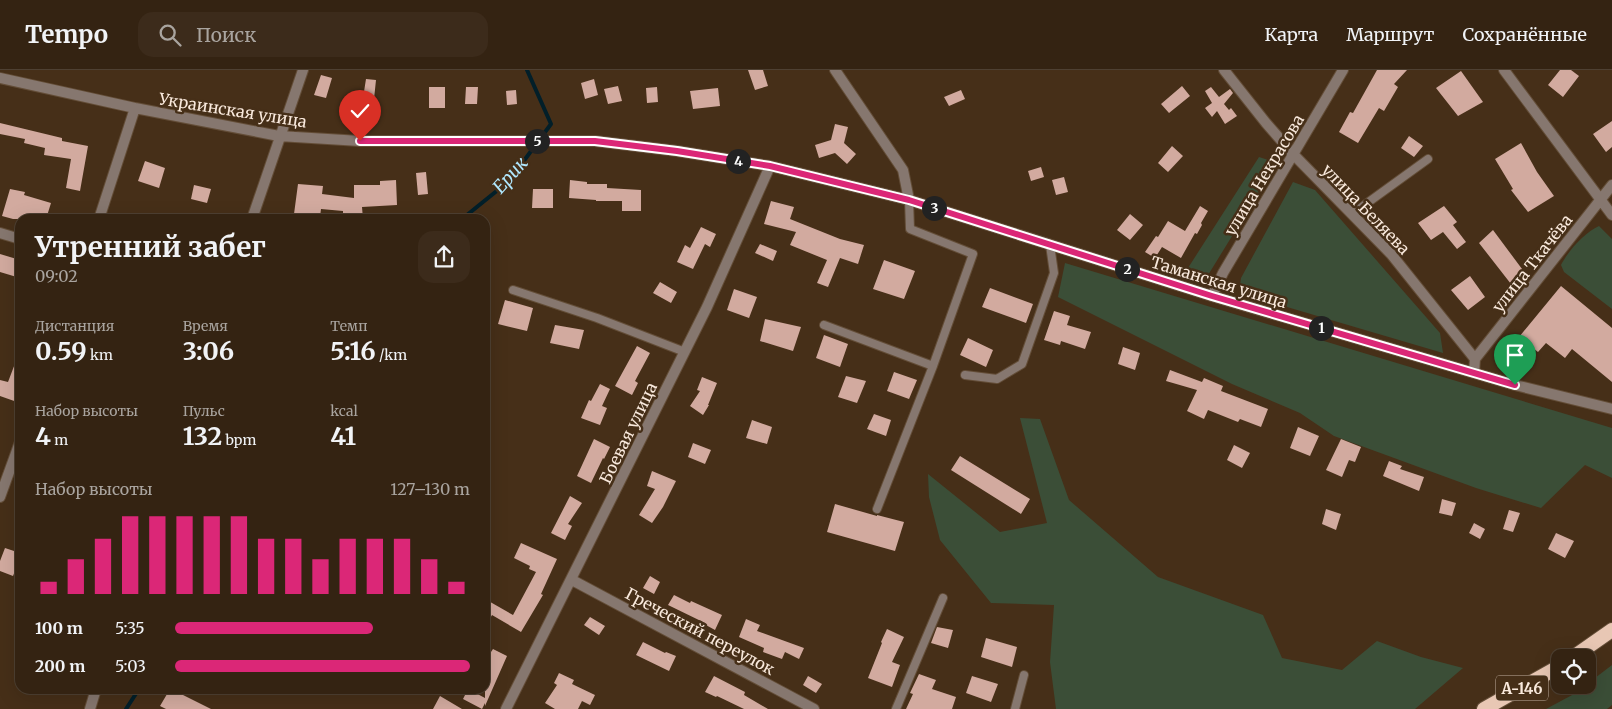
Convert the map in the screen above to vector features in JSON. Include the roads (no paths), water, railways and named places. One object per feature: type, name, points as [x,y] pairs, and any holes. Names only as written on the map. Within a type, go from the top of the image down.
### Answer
[{"type":"highway","points":[[1585,649],[1612,630]]},
{"type":"highway","name":"А-146","points":[[1484,709],[1551,671]]},
{"type":"street","points":[[254,214],[302,70]]},
{"type":"street","points":[[835,70],[903,170],[909,200]]},
{"type":"street","name":"улица Беляева","points":[[1224,70],[1266,124],[1294,155],[1391,254],[1475,359]]},
{"type":"street","name":"улица Некрасова","points":[[1212,296],[1223,273],[1343,70]]},
{"type":"street","points":[[1508,72],[1612,215]]},
{"type":"street","name":"Украинская улица","points":[[0,78],[135,108],[280,136],[360,141],[595,141],[677,151],[770,166],[909,200]]},
{"type":"street","points":[[102,214],[135,108]]},
{"type":"street","name":"Боевая улица","points":[[506,709],[707,307],[770,166]]},
{"type":"street","name":"улица Ткачёва","points":[[1475,359],[1612,185]]},
{"type":"street","name":"Таманская улица","points":[[909,200],[1212,296],[1474,374],[1612,409]]},
{"type":"street","points":[[0,233],[15,238]]},
{"type":"street","points":[[1474,374],[1475,359]]},
{"type":"street","points":[[0,497],[15,456]]},
{"type":"street","name":"Греческий переулок","points":[[572,580],[814,709]]},
{"type":"street","points":[[90,709],[94,694]]},
{"type":"lane","points":[[1352,214],[1428,160]]},
{"type":"lane","points":[[877,509],[933,366],[973,254],[910,229],[909,200]]},
{"type":"lane","points":[[965,375],[997,379],[1022,364],[1054,273],[1050,245]]},
{"type":"lane","points":[[514,290],[598,318],[685,352]]},
{"type":"lane","points":[[824,325],[933,366]]},
{"type":"lane","points":[[896,709],[943,598]]},
{"type":"lane","points":[[1015,709],[1024,676]]},
{"type":"waterway","name":"Ерик","points":[[468,214],[509,181],[551,124],[527,70]]},
{"type":"waterway","name":"Ерик","points":[[126,709],[136,694]]}]
